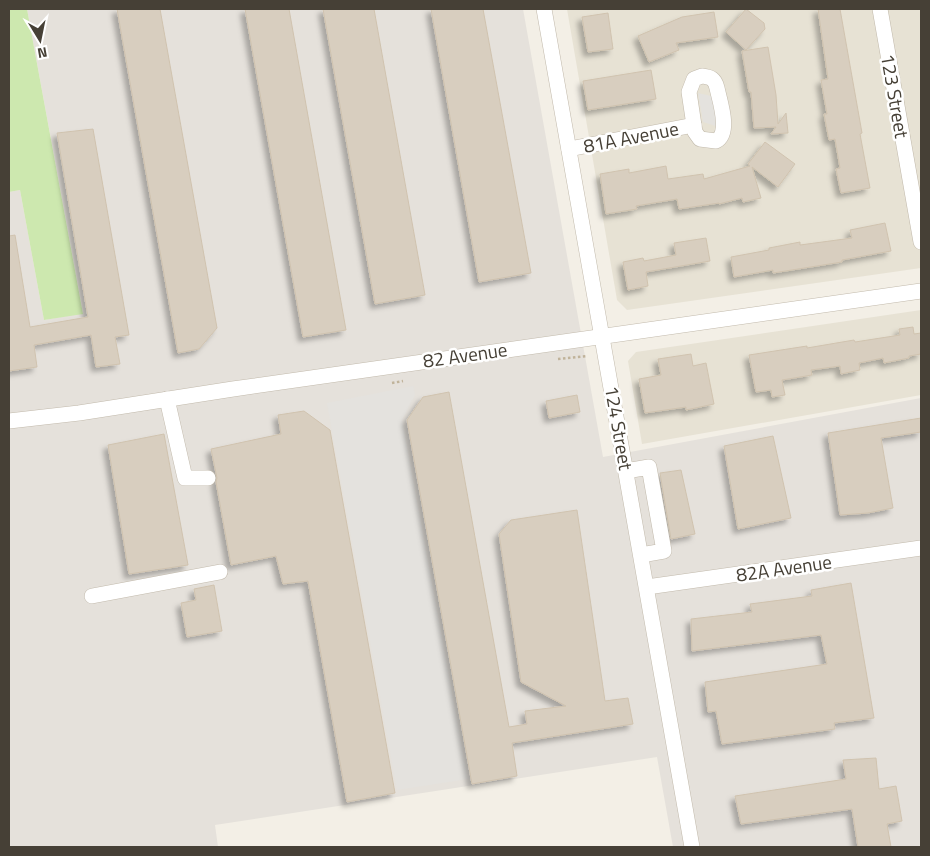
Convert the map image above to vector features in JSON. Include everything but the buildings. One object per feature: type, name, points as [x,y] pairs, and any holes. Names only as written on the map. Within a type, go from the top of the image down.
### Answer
[{"type":"street","name":"124 Street","points":[[544,9],[692,847]]},
{"type":"street","name":"123 Street","points":[[880,9],[915,180],[921,242]]},
{"type":"street","name":"81A Avenue","points":[[569,149],[694,125]]},
{"type":"street","name":"82 Avenue","points":[[9,421],[79,413],[603,335],[921,291]]},
{"type":"street","points":[[166,399],[185,478],[208,478]]},
{"type":"street","points":[[626,471],[649,467],[664,551],[641,555]]},
{"type":"street","name":"82A Avenue","points":[[647,587],[921,548]]},
{"type":"street","points":[[92,596],[220,572]]},
{"type":"shaded area","points":[[27,9],[523,9],[603,457],[921,398],[921,847],[673,847],[657,757],[215,825],[218,847],[9,847],[9,192],[20,190],[44,320],[83,313]]},
{"type":"shaded area","points":[[567,9],[921,9],[921,268],[627,310],[617,300]]},
{"type":"shaded area","points":[[698,93],[720,98],[725,129],[703,122]]},
{"type":"shaded area","points":[[921,310],[921,395],[642,444],[628,361],[636,352]]},
{"type":"shaded area","points":[[413,386],[415,395],[402,420],[468,779],[397,790],[327,403]]},
{"type":"green space","points":[[9,9],[27,9],[83,314],[44,320],[20,190],[9,192]]}]
